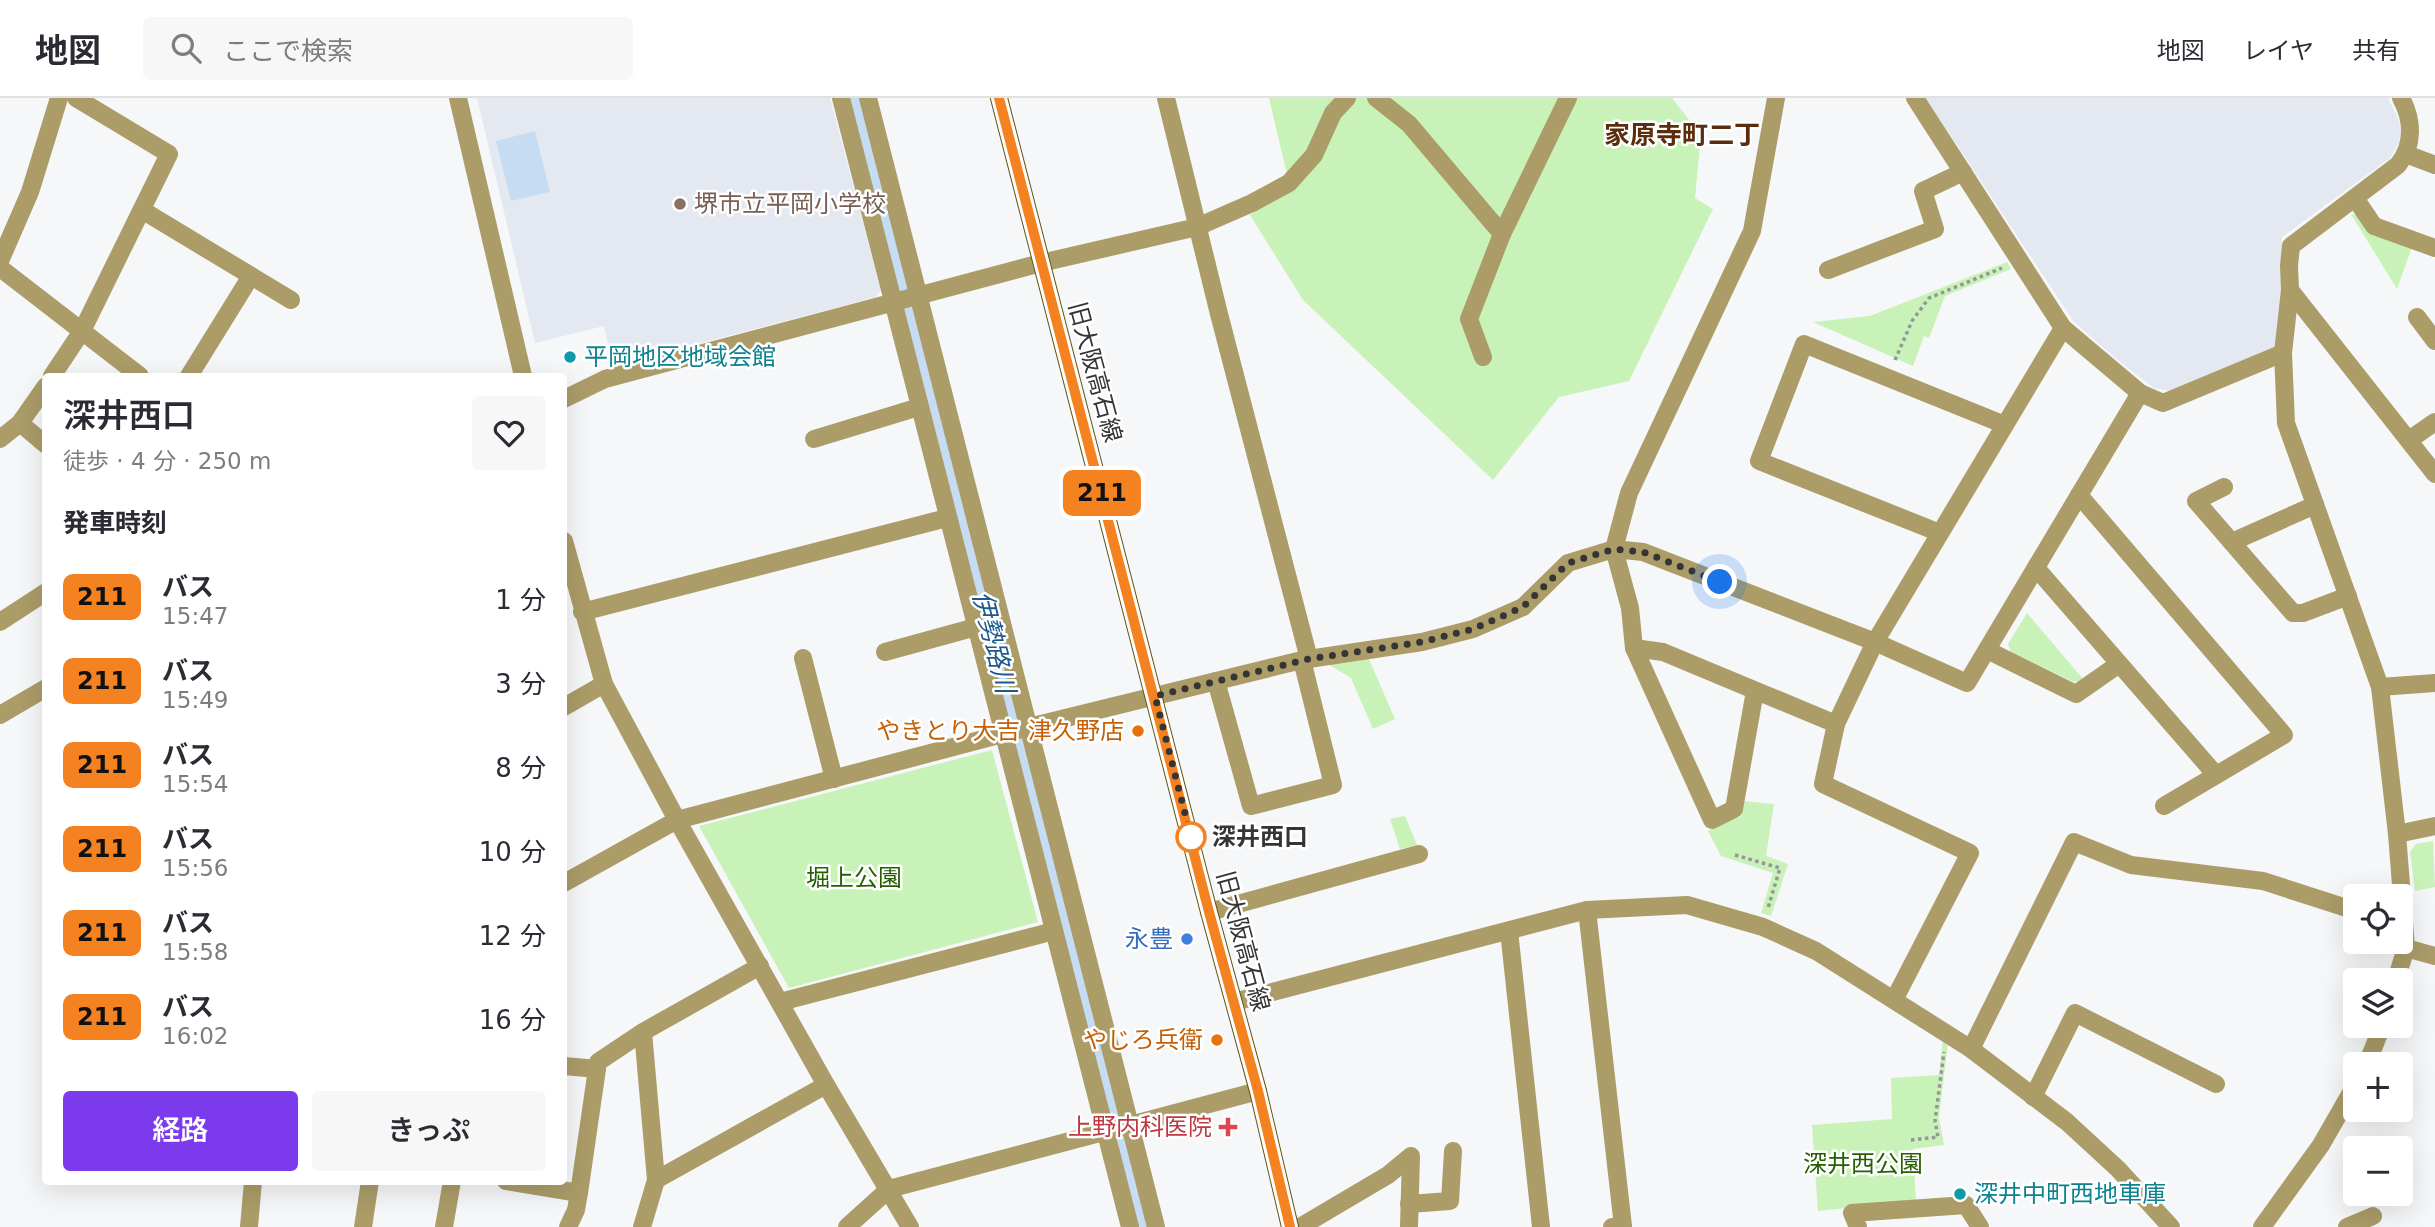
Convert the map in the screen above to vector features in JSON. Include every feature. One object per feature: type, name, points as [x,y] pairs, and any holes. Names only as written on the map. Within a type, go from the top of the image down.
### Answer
[{"type":"main road","name":"旧大阪高石線","points":[[999,98],[1209,912],[1258,1091],[1290,1227]]},
{"type":"street","points":[[0,261],[30,192],[60,98]]},
{"type":"street","points":[[54,373],[82,331],[169,154],[76,98]]},
{"type":"street","points":[[458,98],[522,373]]},
{"type":"street","points":[[841,98],[907,300],[1028,727],[1156,1227]]},
{"type":"street","points":[[868,98],[907,300],[919,407],[1130,1227]]},
{"type":"street","points":[[1166,98],[1305,659],[1333,785],[1251,806],[1216,681]]},
{"type":"street","points":[[567,398],[605,379],[1041,263],[1197,226],[1252,203],[1289,183],[1314,155],[1333,113],[1347,98]]},
{"type":"street","points":[[1376,98],[1409,124],[1502,234]]},
{"type":"street","points":[[1483,358],[1469,319],[1502,234],[1568,98]]},
{"type":"street","points":[[1755,691],[1734,809],[1712,820],[1634,648],[1630,608],[1614,549],[1629,493],[1752,231],[1776,98]]},
{"type":"street","points":[[1914,98],[2063,328],[2140,393],[2163,403],[2283,353]]},
{"type":"street","points":[[2400,884],[2380,687],[2286,423],[2283,353],[2290,290],[2291,246],[2398,165],[2406,154],[2410,126],[2408,111],[2401,98]]},
{"type":"street","points":[[2406,154],[2435,165]]},
{"type":"street","points":[[1828,270],[1935,229],[1923,191],[1963,173]]},
{"type":"street","points":[[2356,198],[2374,226],[2435,248]]},
{"type":"street","points":[[142,210],[290,300]]},
{"type":"street","points":[[0,268],[136,373]]},
{"type":"street","points":[[191,373],[251,276]]},
{"type":"street","points":[[2290,290],[2435,474]]},
{"type":"street","points":[[2417,317],[2435,341]]},
{"type":"street","points":[[1894,1000],[1970,853],[1822,783],[1836,724],[1875,642],[2063,328]]},
{"type":"street","points":[[1940,533],[1759,461],[1804,344],[2005,425]]},
{"type":"street","points":[[0,439],[20,423],[42,392]]},
{"type":"street","points":[[567,881],[677,820],[1028,727],[1305,659],[1422,642],[1473,629],[1523,607],[1568,563],[1614,549],[1643,552],[1875,642],[1967,683],[2140,393]]},
{"type":"street","points":[[814,439],[919,407]]},
{"type":"street","points":[[2409,440],[2435,422]]},
{"type":"street","points":[[20,423],[42,441]]},
{"type":"street","points":[[2224,487],[2196,501],[2293,613],[2303,613],[2348,596]]},
{"type":"street","points":[[2079,495],[2284,735],[2164,806]]},
{"type":"street","points":[[2231,542],[2315,505]]},
{"type":"street","points":[[582,612],[947,518]]},
{"type":"street","points":[[567,565],[604,684],[826,1085],[910,1227]]},
{"type":"street","points":[[2036,568],[2216,775]]},
{"type":"street","points":[[0,622],[42,595]]},
{"type":"street","points":[[885,652],[976,627]]},
{"type":"street","points":[[1634,648],[1663,652],[1836,724]]},
{"type":"street","points":[[1987,650],[2076,694],[2119,664]]},
{"type":"street","points":[[803,658],[834,779]]},
{"type":"street","points":[[2380,687],[2435,683]]},
{"type":"street","points":[[567,705],[604,684]]},
{"type":"street","points":[[0,715],[42,690]]},
{"type":"street","points":[[2397,834],[2435,826]]},
{"type":"street","points":[[1971,1049],[2074,842],[2131,865],[2263,881],[2343,907]]},
{"type":"street","points":[[1209,912],[1419,854]]},
{"type":"street","points":[[1234,1002],[1587,910],[1687,905],[1763,927],[1816,951],[1971,1049],[2067,1122],[2118,1169],[2171,1227]]},
{"type":"street","points":[[1587,910],[1623,1226],[1612,1227]]},
{"type":"street","points":[[1508,930],[1541,1227]]},
{"type":"street","points":[[780,1002],[1054,931]]},
{"type":"street","points":[[2413,950],[2435,956]]},
{"type":"street","points":[[568,1227],[576,1210],[598,1062],[643,1032],[760,966]]},
{"type":"street","points":[[2033,1097],[2075,1013],[2216,1084]]},
{"type":"street","points":[[642,1227],[656,1180],[643,1032]]},
{"type":"street","points":[[567,1066],[597,1069]]},
{"type":"street","points":[[656,1180],[826,1085]]},
{"type":"street","points":[[846,1227],[889,1189],[1258,1091]]},
{"type":"street","points":[[2262,1227],[2320,1144],[2343,1106]]},
{"type":"street","points":[[1409,1204],[1450,1201],[1453,1151]]},
{"type":"street","points":[[1300,1227],[1388,1175],[1411,1156],[1409,1227]]},
{"type":"street","points":[[249,1227],[253,1185]]},
{"type":"street","points":[[363,1227],[369,1185]]},
{"type":"street","points":[[444,1227],[451,1185]]},
{"type":"street","points":[[529,1185],[579,1193]]},
{"type":"street","points":[[1858,1227],[1852,1213],[1966,1205],[1980,1227]]},
{"type":"street","points":[[2347,1227],[2373,1216]]},
{"type":"path","points":[[1894,362],[1912,321],[1929,298],[2020,261]]},
{"type":"path","points":[[1735,855],[1780,869],[1763,927]]},
{"type":"path","points":[[1911,1140],[1938,1137],[1935,1121],[1946,1033]]},
{"type":"shaded area","name":"堺市立平岡小学校","points":[[477,98],[830,98],[881,290],[876,297],[613,366],[604,326],[535,343]]},
{"type":"shaded area","points":[[1926,98],[2388,98],[2398,118],[2401,132],[2390,158],[2282,237],[2281,336],[2274,348],[2170,391],[2154,388],[2074,322]]},
{"type":"green space","points":[[1269,98],[1672,98],[1701,135],[1695,198],[1713,209],[1629,381],[1559,397],[1493,480],[1303,300],[1250,215],[1289,183]]},
{"type":"green space","points":[[2351,214],[2361,216],[2412,247],[2397,289]]},
{"type":"green space","points":[[2007,262],[2011,269],[1945,296],[1929,338],[1924,336],[1913,366],[1813,322],[1870,316]]},
{"type":"green space","points":[[2027,613],[2084,680],[2074,682],[2011,652],[2008,644]]},
{"type":"green space","points":[[1368,657],[1395,719],[1373,729],[1351,678],[1326,663]]},
{"type":"green space","name":"堀上公園","points":[[992,750],[1038,922],[789,988],[699,826]]},
{"type":"green space","points":[[1744,801],[1774,804],[1766,856],[1788,864],[1771,916],[1761,913],[1773,873],[1721,856],[1708,831],[1741,816]]},
{"type":"green space","points":[[1405,816],[1417,845],[1400,849],[1390,819]]},
{"type":"green space","points":[[2433,841],[2435,887],[2415,891],[2410,852],[2416,844]]},
{"type":"green space","name":"深井西公園","points":[[1943,1039],[1948,1043],[1939,1117],[1944,1145],[1913,1149],[1916,1201],[1818,1211],[1812,1125],[1892,1119],[1891,1078],[1939,1075]]},
{"type":"water","points":[[535,131],[550,192],[511,201],[496,141]]},
{"type":"waterway","name":"伊勢路川","points":[[857,98],[1142,1227]]},
{"type":"bus line","name":"211","points":[[999,98],[1209,912],[1258,1091],[1290,1227]]},
{"type":"place","name":"堺市立平岡小学校","points":[[680,204]]},
{"type":"place","name":"平岡地区地域会館","points":[[570,357]]},
{"type":"place","name":"やきとり大吉 津久野店","points":[[1138,731]]},
{"type":"place","name":"深井西口","points":[[1191,837]]},
{"type":"place","name":"永豊","points":[[1187,939]]},
{"type":"place","name":"やじろ兵衛","points":[[1217,1040]]},
{"type":"place","name":"上野内科医院","points":[[1228,1127]]},
{"type":"place","name":"深井中町西地車庫","points":[[1960,1194]]},
{"type":"district","name":"家原寺町二丁","points":[[1682,135]]},
{"type":"route","points":[[1191,837],[1155,696],[1309,659],[1422,642],[1473,629],[1523,607],[1568,563],[1614,549],[1643,552],[1720,582]]}]
